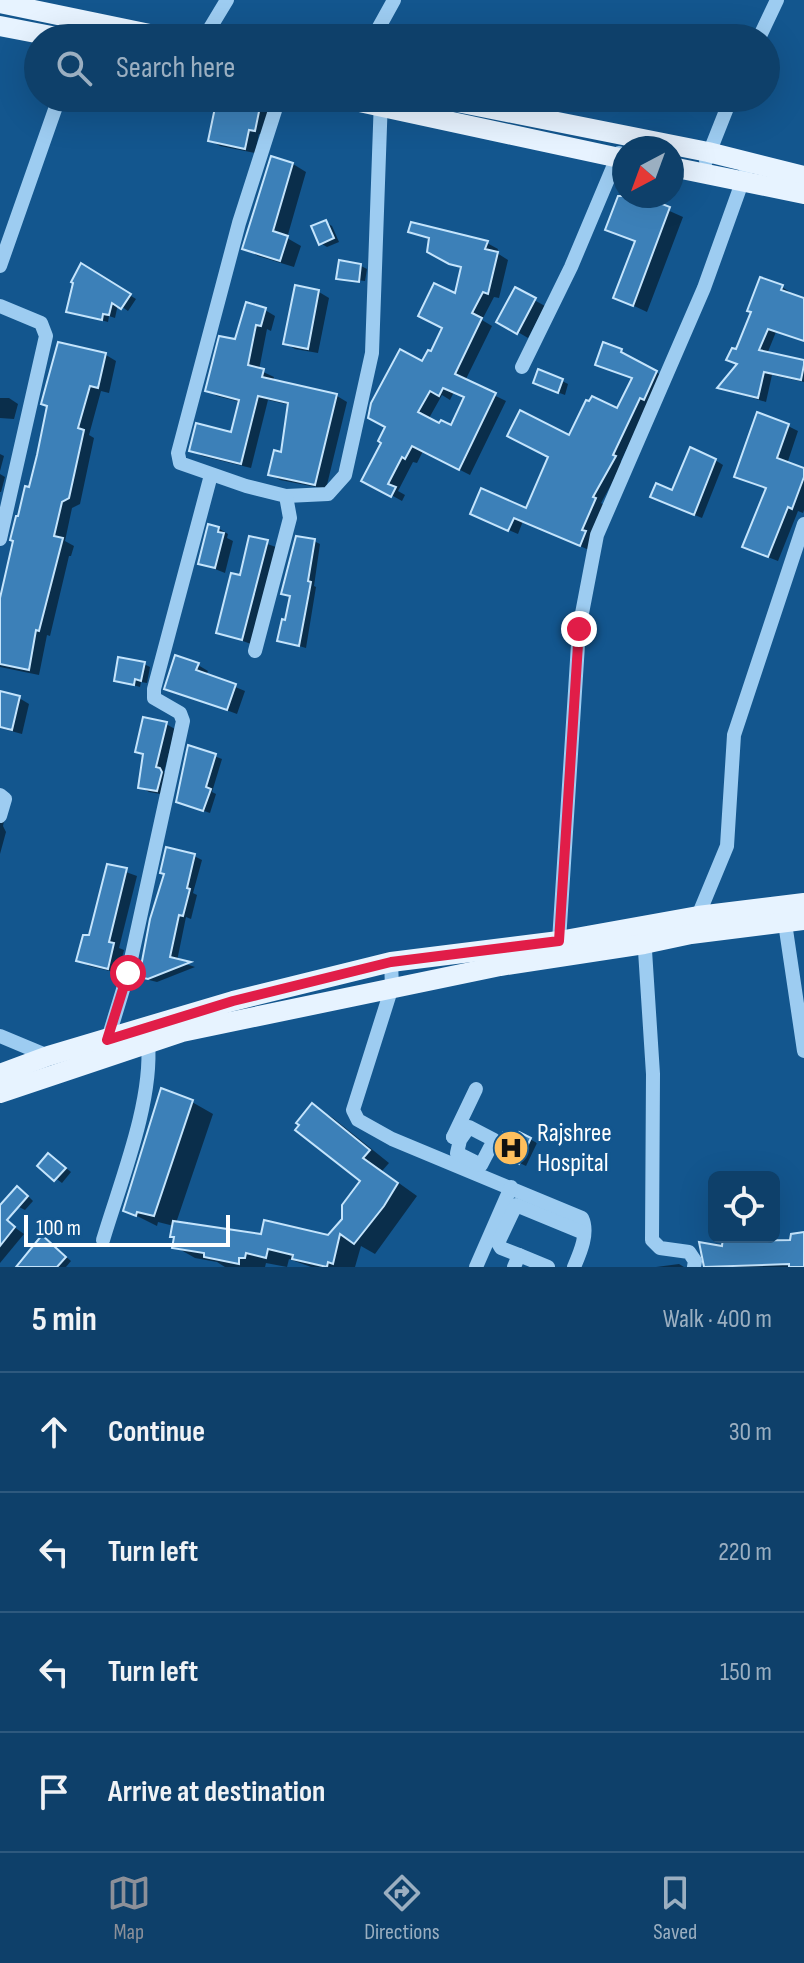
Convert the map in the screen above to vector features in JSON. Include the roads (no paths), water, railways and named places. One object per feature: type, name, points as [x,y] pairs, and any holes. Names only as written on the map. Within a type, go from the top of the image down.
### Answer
[{"type":"main road","points":[[0,3],[65,24]]},
{"type":"main road","points":[[0,26],[24,31]]},
{"type":"main road","points":[[420,112],[612,156]]},
{"type":"main road","points":[[505,112],[621,136]]},
{"type":"main road","points":[[684,148],[708,152],[804,194]]},
{"type":"main road","points":[[684,169],[703,173],[746,171],[804,176]]},
{"type":"main road","points":[[0,1074],[48,1056],[148,1043],[182,1032],[690,923],[804,903]]},
{"type":"main road","points":[[690,923],[795,921]]},
{"type":"main road","points":[[0,1093],[106,1048],[233,1001],[391,962],[559,941],[644,935]]},
{"type":"street","points":[[212,24],[227,0]]},
{"type":"street","points":[[381,24],[394,0]]},
{"type":"street","points":[[766,24],[777,0]]},
{"type":"street","points":[[0,266],[54,112]]},
{"type":"street","points":[[275,112],[239,223],[178,453],[180,463],[286,496],[328,494],[345,475],[372,353],[381,112]]},
{"type":"street","points":[[703,173],[708,152],[725,112]]},
{"type":"street","points":[[559,941],[579,629],[597,535],[704,288],[746,171]]},
{"type":"street","points":[[522,367],[612,178]]},
{"type":"street","points":[[0,306],[41,323],[46,336],[0,539]]},
{"type":"street","points":[[106,1048],[128,973],[183,721],[180,713],[154,698],[154,689],[211,475]]},
{"type":"street","points":[[255,651],[290,518],[286,496]]},
{"type":"street","points":[[690,923],[727,846],[734,735],[804,524]]},
{"type":"street","points":[[0,795],[5,799],[0,816]]},
{"type":"street","points":[[795,921],[804,1051]]},
{"type":"street","points":[[644,935],[653,1074],[652,1240],[660,1248],[689,1252],[695,1261],[694,1267]]},
{"type":"street","points":[[391,962],[392,987],[353,1110],[358,1120],[392,1139],[443,1159],[480,1169]]},
{"type":"street","points":[[0,1036],[48,1056]]},
{"type":"street","points":[[103,1240],[135,1134],[150,1063],[148,1043]]},
{"type":"street","points":[[443,1159],[457,1138],[476,1089]]},
{"type":"street","points":[[480,1169],[494,1140],[469,1127],[457,1138],[457,1153],[480,1169],[511,1187],[582,1218],[584,1233],[574,1267]]},
{"type":"street","points":[[476,1267],[511,1187]]},
{"type":"street","points":[[548,1267],[516,1261],[498,1243],[516,1205],[584,1233]]},
{"type":"place","name":"Rajshree Hospital","points":[[511,1148]]}]
